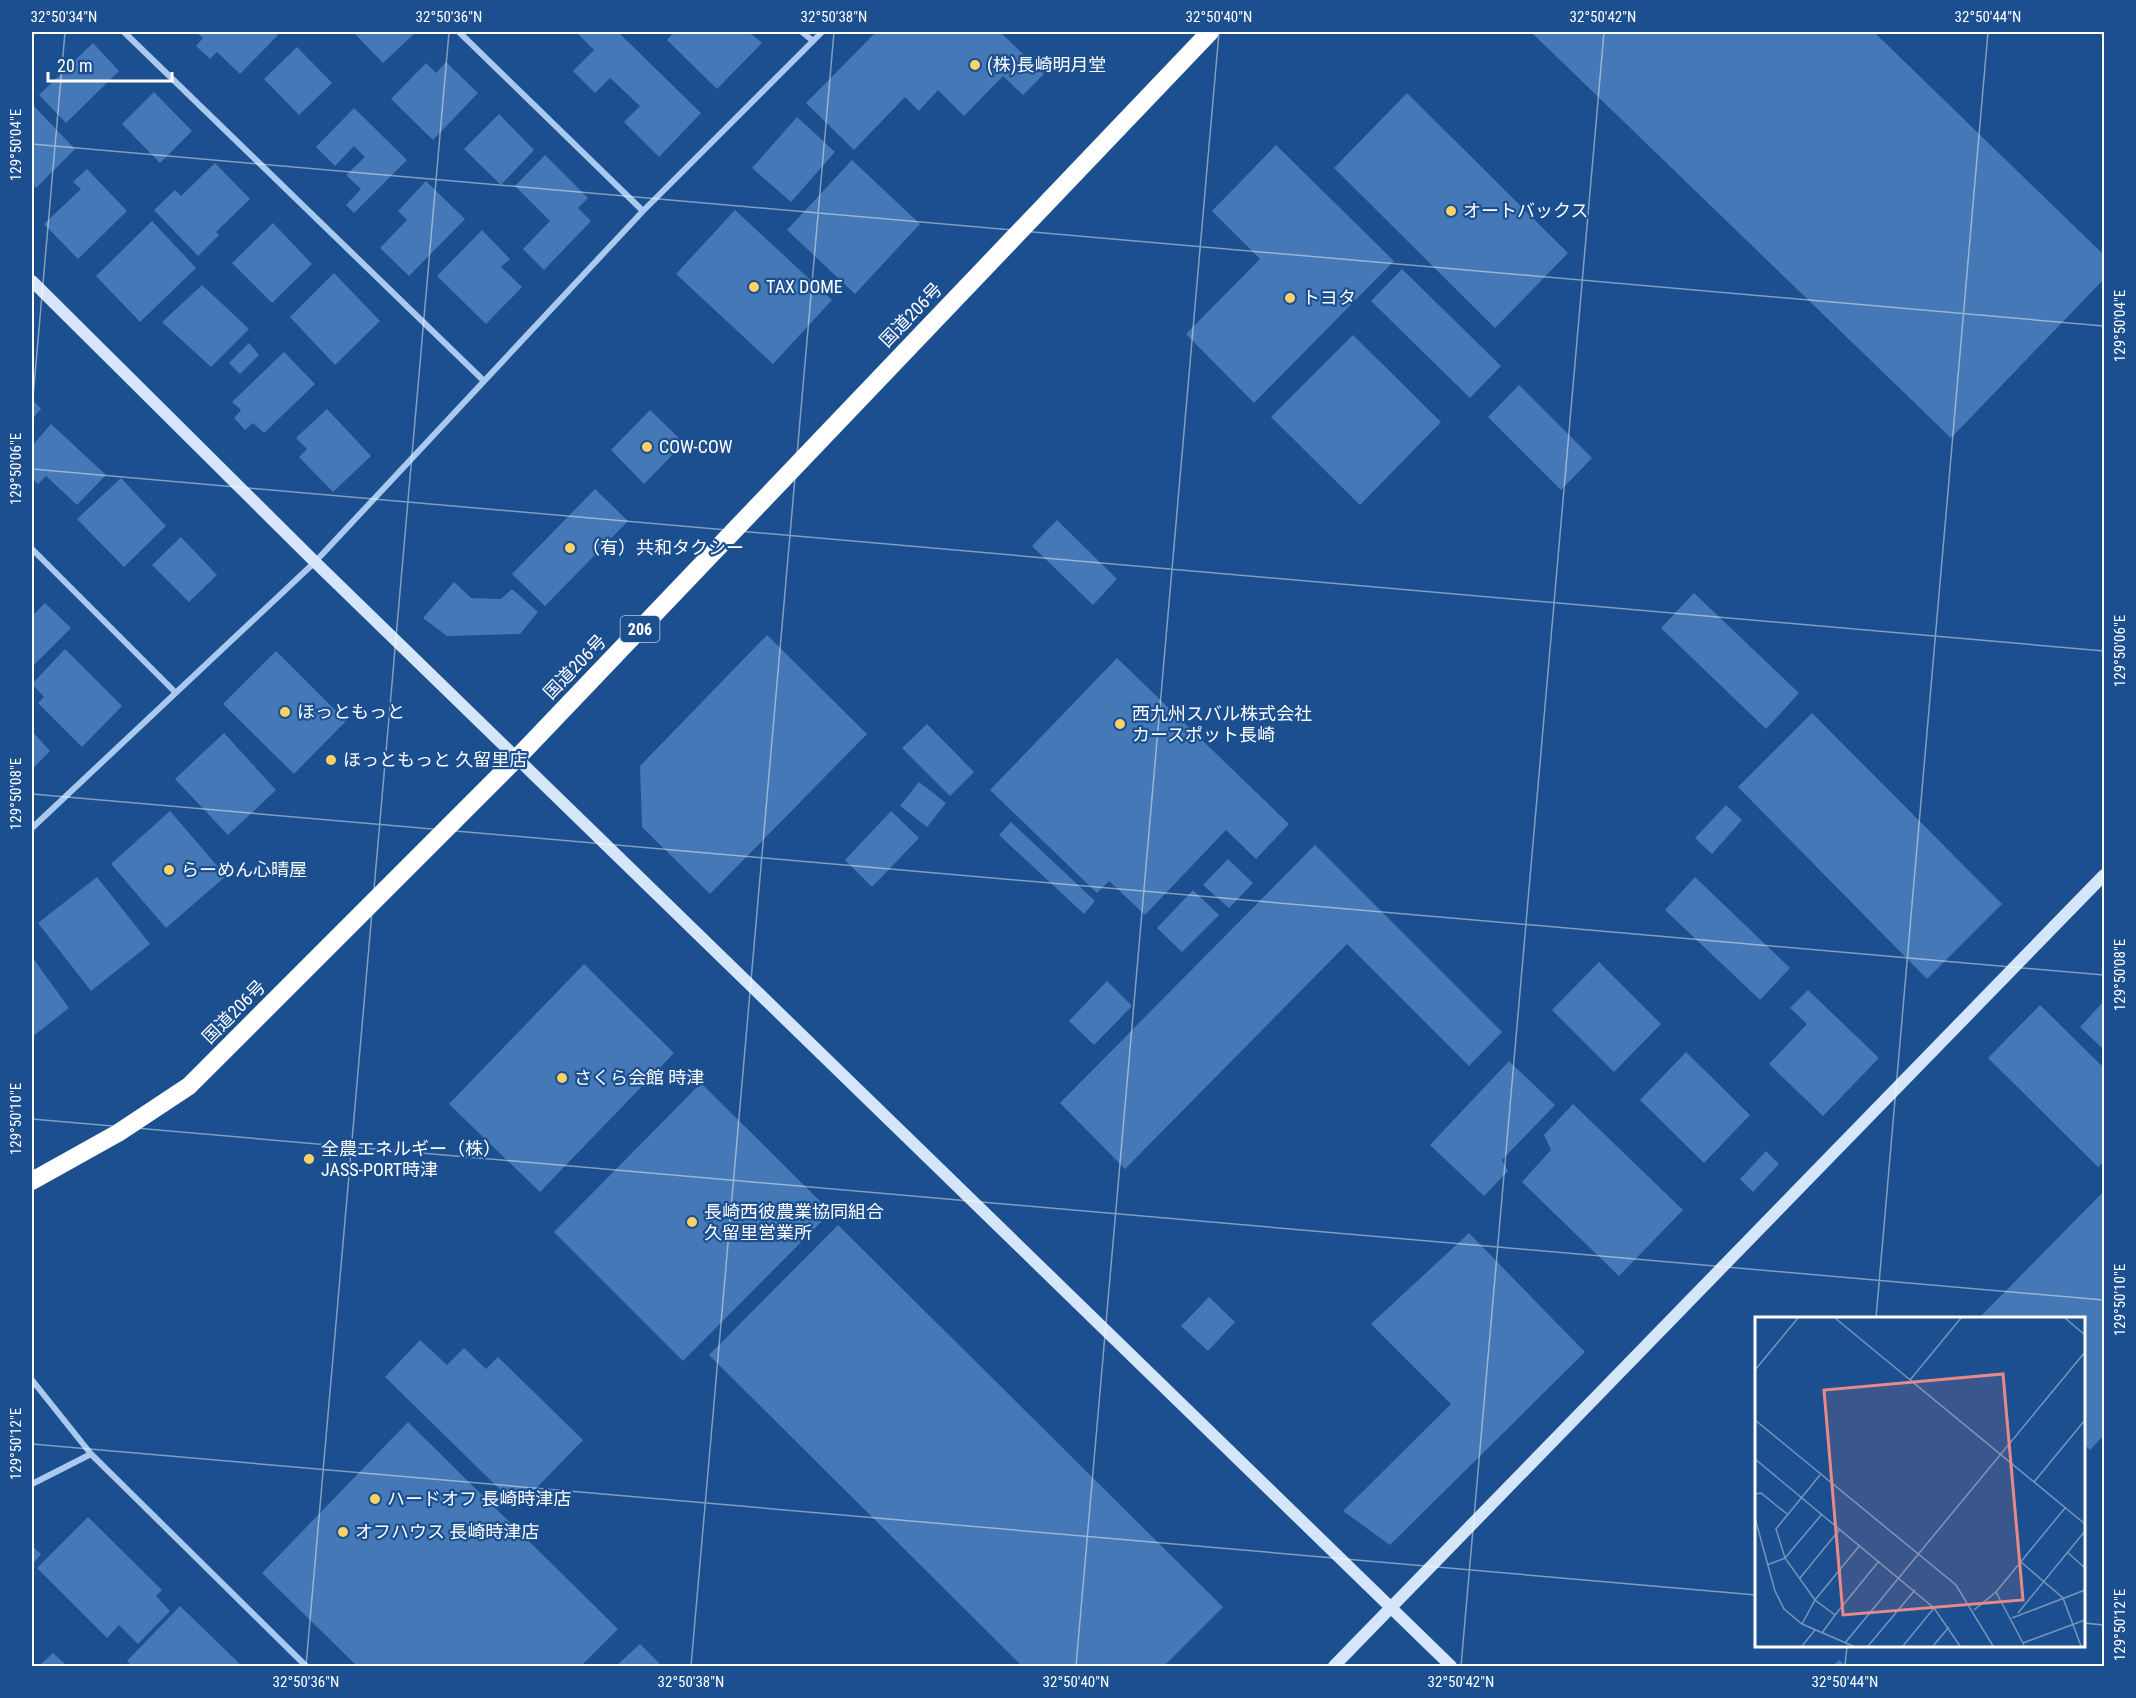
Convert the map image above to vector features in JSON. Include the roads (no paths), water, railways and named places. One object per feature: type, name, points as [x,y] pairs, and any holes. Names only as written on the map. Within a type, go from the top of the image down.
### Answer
[{"type":"highway","name":"国道206号","points":[[32,1181],[118,1133],[189,1086],[517,758],[1210,32]]},
{"type":"street","points":[[124,32],[484,381]]},
{"type":"street","points":[[459,32],[643,211]]},
{"type":"street","points":[[802,32],[813,41]]},
{"type":"street","points":[[32,828],[315,562],[643,211],[822,32]]},
{"type":"street","points":[[32,281],[315,562],[1451,1666]]},
{"type":"street","points":[[32,549],[175,692]]},
{"type":"street","points":[[1334,1666],[2104,875]]},
{"type":"street","points":[[32,1380],[91,1454],[306,1666]]},
{"type":"street","points":[[32,1484],[91,1454]]},
{"type":"place","name":"(株)長崎明月堂","points":[[975,65]]},
{"type":"place","name":"オートバックス","points":[[1451,211]]},
{"type":"place","name":"TAX DOME","points":[[754,287]]},
{"type":"place","name":"トヨタ","points":[[1290,298]]},
{"type":"place","name":"COW-COW","points":[[647,447]]},
{"type":"place","name":"（有）共和タクシー","points":[[570,548]]},
{"type":"place","name":"ほっともっと","points":[[285,712]]},
{"type":"place","name":"西九州スバル株式会社 カースポット長崎","points":[[1120,724]]},
{"type":"place","name":"ほっともっと 久留里店","points":[[331,760]]},
{"type":"place","name":"らーめん心晴屋","points":[[169,870]]},
{"type":"place","name":"さくら会館 時津","points":[[562,1078]]},
{"type":"place","name":"全農エネルギー（株） JASS-PORT時津","points":[[309,1159]]},
{"type":"place","name":"長崎西彼農業協同組合 久留里営業所","points":[[692,1222]]},
{"type":"place","name":"ハードオフ 長崎時津店","points":[[375,1499]]},
{"type":"place","name":"オフハウス 長崎時津店","points":[[343,1532]]}]
